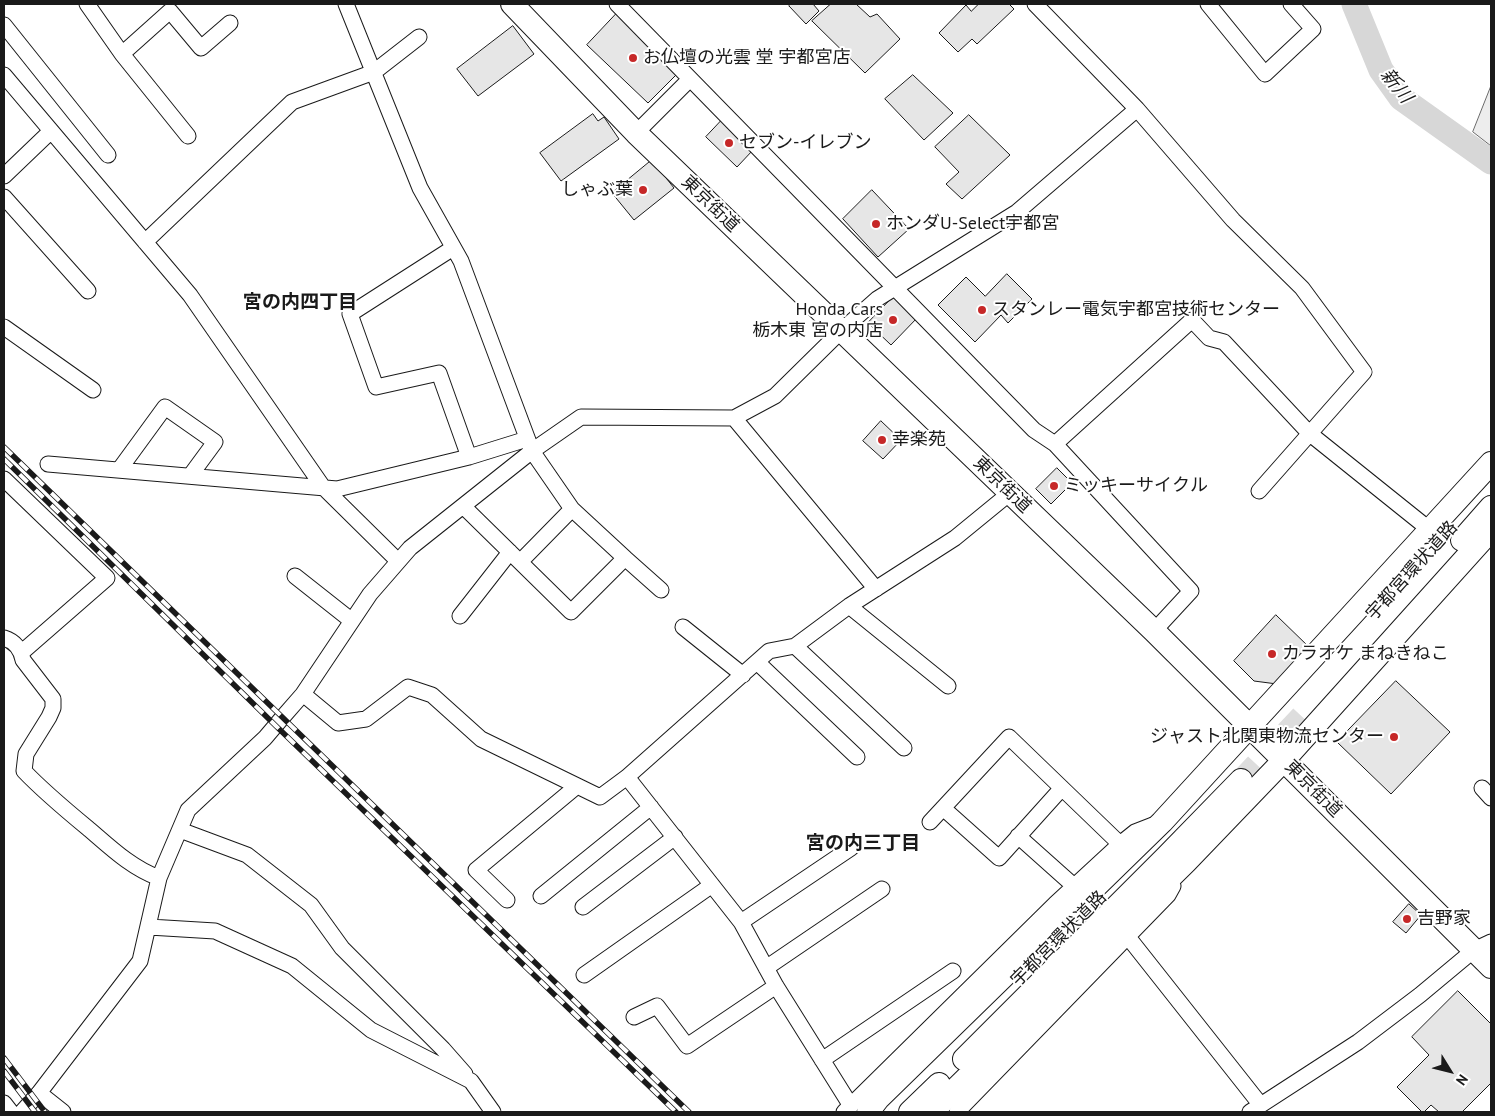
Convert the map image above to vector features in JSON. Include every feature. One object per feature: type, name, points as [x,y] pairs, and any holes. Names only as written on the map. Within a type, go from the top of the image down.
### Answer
[{"type":"highway","name":"東京街道","points":[[512,4],[636,133],[1154,631],[1284,760],[1483,946],[1491,967]]},
{"type":"highway","points":[[854,1110],[878,1099],[1162,822],[1491,463]]},
{"type":"highway","name":"宇都宮環状道路","points":[[1491,484],[1299,708],[1491,508]]},
{"type":"highway","points":[[932,1112],[1186,862],[1284,760],[1491,530]]},
{"type":"highway","name":"宇都宮環状道路","points":[[886,1112],[1237,773],[1122,901],[910,1112]]},
{"type":"street","points":[[87,4],[122,54],[188,136]]},
{"type":"street","points":[[346,4],[420,188],[460,261],[530,445],[572,509],[661,590]]},
{"type":"street","points":[[617,4],[1034,430],[1055,444],[1191,591],[1154,631]]},
{"type":"street","points":[[1035,4],[1137,109],[1232,220],[1302,288],[1364,372],[1259,491]]},
{"type":"street","points":[[1208,4],[1265,74],[1313,29],[1291,4]]},
{"type":"street","points":[[122,54],[170,11],[201,48],[230,24]]},
{"type":"street","points":[[4,26],[108,155]]},
{"type":"street","points":[[146,242],[292,102],[374,72],[418,37]]},
{"type":"street","points":[[4,75],[190,295],[323,488],[398,561]]},
{"type":"street","points":[[636,133],[690,79]]},
{"type":"street","points":[[22,1112],[39,1093],[140,961],[159,878],[188,810],[265,738],[303,694],[370,594],[410,548],[463,506],[530,445],[581,416],[734,418],[775,396],[842,330],[877,299],[1017,212],[1137,109]]},
{"type":"street","points":[[4,176],[51,131]]},
{"type":"street","points":[[4,197],[88,291]]},
{"type":"street","points":[[453,248],[350,314],[376,387],[439,373],[469,457]]},
{"type":"street","points":[[1055,444],[1192,320],[1209,338],[1224,342],[1310,433],[1430,530]]},
{"type":"street","points":[[4,327],[93,390]]},
{"type":"street","points":[[119,470],[165,407],[215,442],[190,476]]},
{"type":"street","points":[[734,418],[876,589]]},
{"type":"street","points":[[48,464],[336,489],[469,457],[530,445]]},
{"type":"street","points":[[4,479],[107,578],[22,653]]},
{"type":"street","points":[[303,694],[338,723],[366,719],[408,687],[432,695],[481,739],[600,797],[627,777],[769,651],[796,646],[849,606],[955,538],[1010,493]]},
{"type":"street","points":[[463,506],[571,612],[625,558]]},
{"type":"street","points":[[460,616],[515,557],[572,509]]},
{"type":"street","points":[[295,576],[352,621]]},
{"type":"street","points":[[849,606],[948,686]]},
{"type":"street","points":[[684,627],[743,675]]},
{"type":"street","points":[[4,638],[11,640],[22,653],[23,660],[53,699],[53,708],[49,717],[26,754],[24,772],[44,792],[122,858],[142,872],[159,878]]},
{"type":"street","points":[[796,646],[904,748]]},
{"type":"street","points":[[757,662],[857,757]]},
{"type":"street","points":[[930,822],[1009,737],[1120,844]]},
{"type":"street","points":[[627,777],[741,922],[776,986],[854,1110],[1074,886],[1135,832],[1162,822]]},
{"type":"street","points":[[507,900],[476,870],[577,786]]},
{"type":"street","points":[[943,808],[998,858],[1062,788]]},
{"type":"street","points":[[541,896],[651,807]]},
{"type":"street","points":[[180,830],[247,855],[311,905],[342,948],[443,1049],[471,1081],[493,1112]]},
{"type":"street","points":[[1018,836],[1074,886]]},
{"type":"street","points":[[583,906],[675,838]]},
{"type":"street","points":[[741,922],[851,848]]},
{"type":"street","points":[[957,1112],[1168,895],[1186,862]]},
{"type":"street","points":[[584,975],[712,885]]},
{"type":"street","points":[[766,968],[882,889]]},
{"type":"street","points":[[149,927],[215,931],[292,966],[371,1030],[471,1081]]},
{"type":"street","points":[[1128,936],[1255,1108],[1358,1042],[1483,946]]},
{"type":"street","points":[[822,1060],[953,971]]},
{"type":"street","points":[[634,1017],[657,1006],[687,1046],[776,986]]},
{"type":"street","points":[[39,1093],[63,1112]]},
{"type":"street","points":[[4,1103],[11,1112]]},
{"type":"shaded area","points":[[1491,86],[1491,146],[1473,132]]},
{"type":"building","points":[[791,4],[813,4],[819,11],[806,24],[789,6]]},
{"type":"building","points":[[831,4],[856,4],[870,17],[877,14],[900,39],[865,73],[812,21]]},
{"type":"building","points":[[979,4],[1009,4],[1014,9],[977,44],[972,39],[958,52],[939,33],[966,5],[971,11]]},
{"type":"building","name":"お仏壇の光雲 堂 宇都宮店","points":[[619,11],[679,72],[648,103],[587,45]]},
{"type":"building","points":[[513,26],[534,54],[478,96],[457,69]]},
{"type":"building","points":[[913,75],[953,113],[924,140],[885,99]]},
{"type":"building","points":[[593,114],[598,121],[604,117],[619,139],[561,181],[540,153]]},
{"type":"building","points":[[969,115],[1010,155],[962,199],[946,184],[959,172],[935,147]]},
{"type":"building","name":"セブン-イレブン","points":[[722,120],[753,150],[737,167],[706,137]]},
{"type":"building","name":"しゃぶ葉","points":[[652,160],[674,188],[634,220],[612,193]]},
{"type":"building","name":"ホンダU-Select宇都宮","points":[[872,190],[909,229],[878,257],[843,219]]},
{"type":"building","name":"スタンレー電気宇都宮技術センター","points":[[1007,274],[1032,299],[1008,323],[1001,315],[975,342],[938,305],[966,277],[985,296]]},
{"type":"building","name":"Honda Cars 栃木東 宮の内店","points":[[895,295],[918,317],[891,345],[868,323]]},
{"type":"building","name":"幸楽苑","points":[[881,421],[901,440],[883,459],[863,441]]},
{"type":"building","name":"ミッキーサイクル","points":[[1057,468],[1072,483],[1051,504],[1036,489]]},
{"type":"building","name":"カラオケ まねきねこ","points":[[1276,615],[1310,648],[1277,684],[1254,681],[1234,661]]},
{"type":"building","name":"ジャスト北関東物流センター","points":[[1396,681],[1450,732],[1391,794],[1337,742]]},
{"type":"building","name":"吉野家","points":[[1409,904],[1421,915],[1406,933],[1393,922]]},
{"type":"building","points":[[1458,991],[1491,1024],[1491,1083],[1462,1112],[1439,1112],[1431,1105],[1422,1112],[1397,1087],[1429,1055],[1412,1037]]},
{"type":"waterway","name":"新川","points":[[1354,4],[1381,70],[1401,98],[1491,162]]},
{"type":"tunnel","points":[[1241,780],[1305,712]]},
{"type":"railway","points":[[4,447],[689,1112]]},
{"type":"railway","points":[[4,459],[276,726],[676,1112]]},
{"type":"railway","points":[[4,1058],[45,1112]]},
{"type":"railway","points":[[4,1071],[35,1112]]},
{"type":"place","name":"お仏壇の光雲 堂 宇都宮店","points":[[633,58]]},
{"type":"place","name":"セブン-イレブン","points":[[729,143]]},
{"type":"place","name":"しゃぶ葉","points":[[643,190]]},
{"type":"place","name":"ホンダU-Select宇都宮","points":[[876,224]]},
{"type":"place","name":"スタンレー電気宇都宮技術センター","points":[[982,310]]},
{"type":"place","name":"Honda Cars 栃木東 宮の内店","points":[[893,320]]},
{"type":"place","name":"幸楽苑","points":[[882,440]]},
{"type":"place","name":"ミッキーサイクル","points":[[1054,486]]},
{"type":"place","name":"カラオケ まねきねこ","points":[[1272,654]]},
{"type":"place","name":"ジャスト北関東物流センター","points":[[1394,737]]},
{"type":"place","name":"吉野家","points":[[1407,919]]},
{"type":"district","name":"宮の内四丁目","points":[[300,303]]},
{"type":"district","name":"宮の内三丁目","points":[[863,844]]}]
